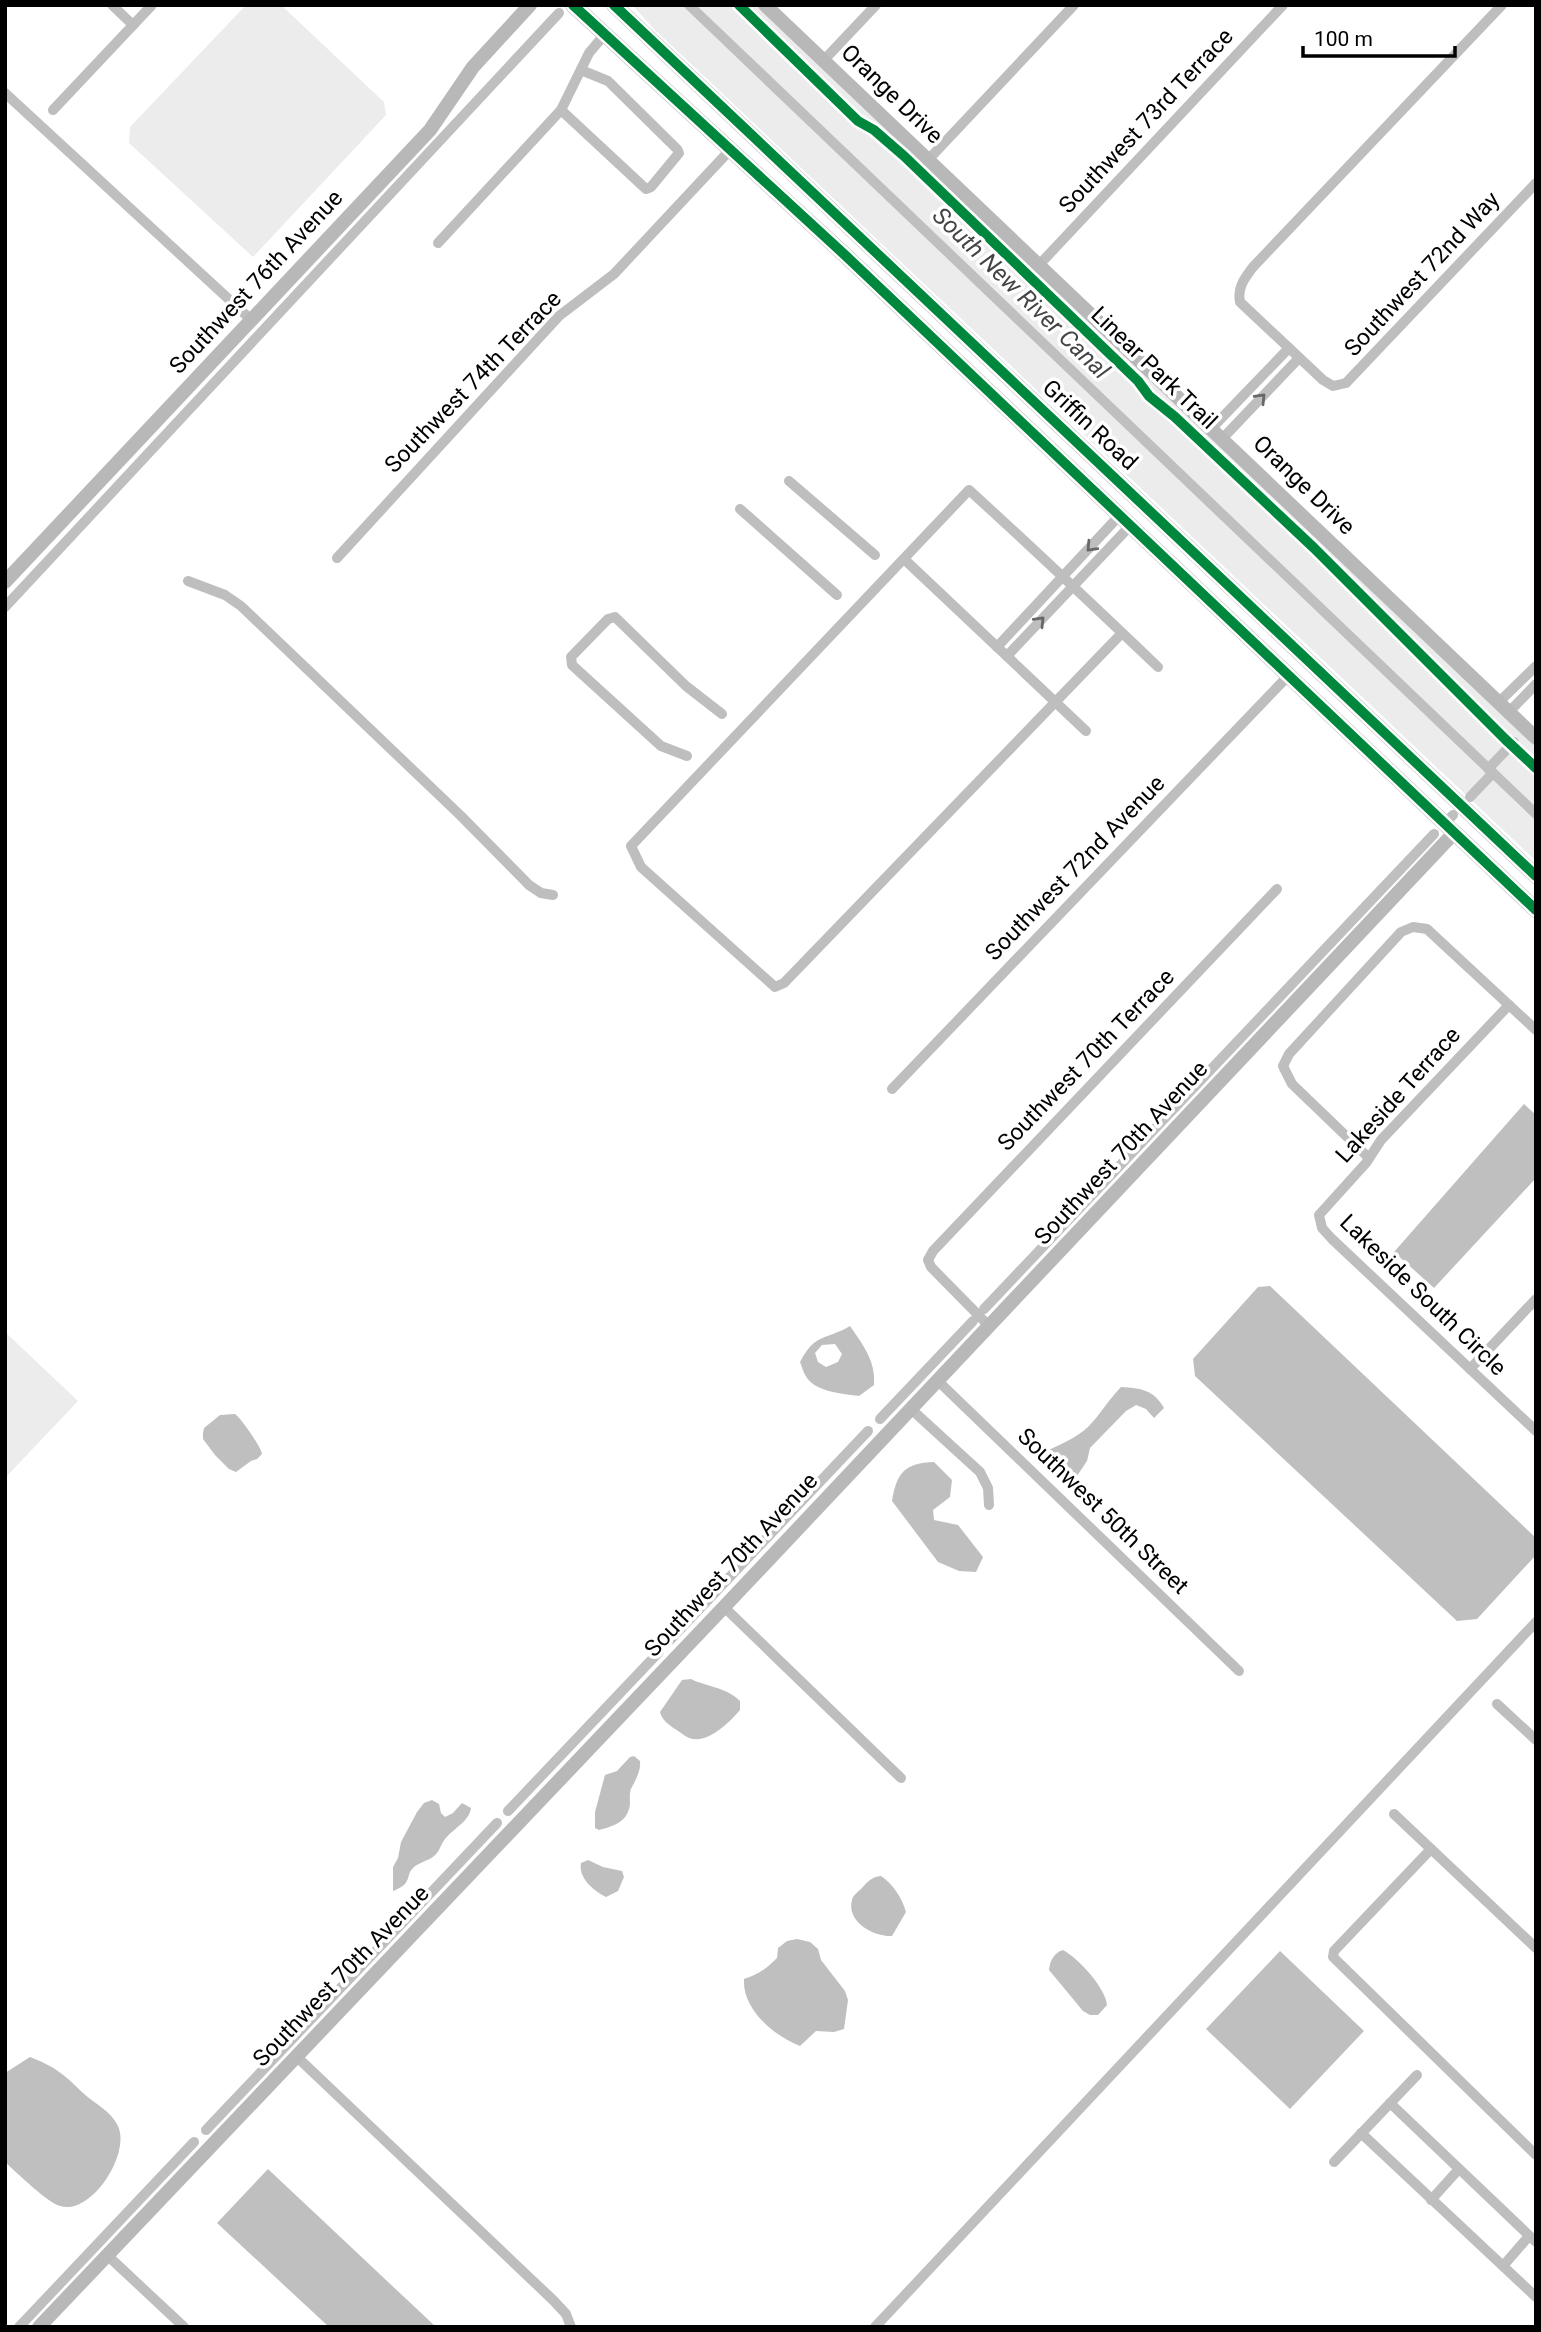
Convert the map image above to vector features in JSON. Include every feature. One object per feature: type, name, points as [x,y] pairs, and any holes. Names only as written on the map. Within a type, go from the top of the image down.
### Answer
[{"type":"main road","name":"Griffin Road","points":[[573,5],[706,125],[1536,910]]},
{"type":"main road","name":"Griffin Road","points":[[614,5],[1536,876]]},
{"type":"main road","points":[[706,125],[726,127],[738,121]]},
{"type":"main road","points":[[731,149],[745,145],[770,151]]},
{"type":"main road","points":[[1426,806],[1448,811],[1460,805]]},
{"type":"main road","points":[[1454,833],[1470,830],[1479,832],[1502,844]]},
{"type":"street","points":[[112,5],[133,25]]},
{"type":"street","points":[[53,110],[152,5]]},
{"type":"street","name":"Southwest 76th Avenue","points":[[5,582],[430,130],[473,67],[530,5]]},
{"type":"street","name":"Orange Drive","points":[[765,5],[1536,738]]},
{"type":"street","points":[[824,60],[876,5]]},
{"type":"street","points":[[928,160],[1074,5]]},
{"type":"street","name":"Southwest 73rd Terrace","points":[[1039,265],[1283,5]]},
{"type":"street","points":[[1217,434],[1299,358],[1240,302],[1238,294],[1242,281],[1503,5]]},
{"type":"street","points":[[438,243],[561,110],[589,53],[605,34]]},
{"type":"street","points":[[561,110],[646,189],[651,187],[678,153],[608,80],[581,70]]},
{"type":"street","name":"Southwest 74th Terrace","points":[[337,558],[559,316],[614,274],[731,149]]},
{"type":"street","name":"Southwest 72nd Way","points":[[1299,358],[1333,386],[1352,379],[1536,183]]},
{"type":"street","points":[[1217,434],[1289,348]]},
{"type":"street","points":[[789,481],[875,555]]},
{"type":"street","points":[[1122,632],[784,983],[775,986],[641,867],[631,846],[969,490],[1073,586],[1122,632],[1158,667]]},
{"type":"street","points":[[740,509],[838,595]]},
{"type":"street","points":[[997,647],[1063,577],[1125,521]]},
{"type":"street","points":[[1007,656],[1073,586],[1125,521]]},
{"type":"street","points":[[904,559],[1086,732]]},
{"type":"street","points":[[187,581],[225,595],[241,606],[460,815],[529,885],[541,893],[553,895]]},
{"type":"street","points":[[687,756],[661,746],[572,665],[572,657],[608,619],[615,617],[686,686],[722,714]]},
{"type":"street","points":[[1504,707],[1536,666]]},
{"type":"street","name":"Southwest 72nd Avenue","points":[[892,1089],[1287,676]]},
{"type":"street","points":[[1504,707],[1536,684]]},
{"type":"street","name":"Southwest 70th Avenue","points":[[39,2327],[724,1607],[1454,833]]},
{"type":"street","name":"Southwest 70th Terrace","points":[[989,1326],[931,1267],[928,1260],[933,1251],[1277,889]]},
{"type":"street","points":[[1369,1158],[1292,1084],[1283,1066],[1289,1054],[1402,932],[1413,927],[1427,929],[1536,1030]]},
{"type":"street","name":"Lakeside Terrace","points":[[1319,1214],[1369,1158],[1381,1140],[1509,1005]]},
{"type":"street","name":"Lakeside South Circle","points":[[1319,1214],[1322,1228],[1332,1239],[1536,1431]]},
{"type":"street","points":[[1470,1369],[1536,1299]]},
{"type":"street","name":"Southwest 50th Street","points":[[938,1381],[1239,1671]]},
{"type":"street","points":[[911,1409],[980,1472],[988,1488],[989,1506]]},
{"type":"street","points":[[724,1607],[901,1778]]},
{"type":"street","points":[[1497,1704],[1536,1740]]},
{"type":"street","points":[[1394,1814],[1536,1948]]},
{"type":"street","points":[[1431,1849],[1334,1951],[1333,1957],[1536,2155]]},
{"type":"street","points":[[296,2056],[554,2301],[566,2314],[571,2327]]},
{"type":"street","points":[[1334,2162],[1416,2075]]},
{"type":"street","points":[[1390,2103],[1532,2239],[1503,2266]]},
{"type":"street","points":[[1361,2133],[1536,2297]]},
{"type":"street","points":[[1431,2200],[1459,2169]]},
{"type":"street","points":[[107,2255],[184,2327]]},
{"type":"shaded area","points":[[246,5],[281,5],[384,102],[386,115],[253,257],[129,143],[130,127]]},
{"type":"shaded area","points":[[632,5],[755,5],[1037,270],[1109,342],[1536,745],[1536,861],[654,29]]},
{"type":"shaded area","points":[[1524,1104],[1536,1115],[1536,1178],[1434,1288],[1394,1252]]},
{"type":"shaded area","points":[[1270,1286],[1536,1538],[1536,1555],[1477,1619],[1457,1621],[1195,1376],[1193,1359],[1258,1287]]},
{"type":"shaded area","points":[[850,1326],[868,1354],[873,1368],[874,1385],[859,1396],[831,1392],[811,1383],[800,1362],[816,1342]],"holes":[[[835,1344],[842,1354],[838,1362],[826,1367],[818,1362],[815,1353],[822,1345]]]},
{"type":"shaded area","points":[[5,1332],[78,1401],[5,1478]]},
{"type":"shaded area","points":[[1121,1387],[1146,1391],[1156,1397],[1164,1408],[1154,1418],[1146,1409],[1136,1405],[1126,1411],[1090,1448],[1087,1461],[1069,1488],[1042,1459],[1043,1453],[1088,1427]]},
{"type":"shaded area","points":[[235,1414],[262,1454],[236,1472],[215,1455],[203,1439],[204,1428],[220,1415]]},
{"type":"shaded area","points":[[934,1462],[952,1480],[950,1497],[933,1510],[934,1520],[958,1525],[983,1557],[976,1572],[959,1571],[938,1562],[892,1501],[904,1471],[916,1464]]},
{"type":"shaded area","points":[[691,1679],[723,1690],[740,1701],[740,1710],[724,1726],[710,1735],[696,1739],[687,1737],[670,1725],[660,1712],[682,1680]]},
{"type":"shaded area","points":[[634,1756],[640,1761],[640,1768],[630,1791],[629,1810],[615,1825],[599,1830],[595,1828],[595,1812],[605,1775],[617,1771]]},
{"type":"shaded area","points":[[432,1800],[439,1804],[445,1817],[462,1803],[471,1808],[470,1813],[446,1837],[436,1854],[414,1867],[404,1885],[393,1891],[393,1867],[401,1842],[417,1812],[424,1803]]},
{"type":"shaded area","points":[[588,1860],[622,1871],[624,1877],[618,1891],[606,1897],[588,1883],[582,1874],[581,1863]]},
{"type":"shaded area","points":[[881,1876],[896,1892],[906,1912],[892,1936],[877,1934],[863,1927],[851,1908],[856,1894],[870,1880]]},
{"type":"shaded area","points":[[797,1939],[810,1942],[818,1949],[821,1960],[845,1991],[848,2000],[844,2029],[834,2032],[816,2031],[800,2046],[780,2036],[754,2011],[748,2001],[744,1979],[770,1965],[777,1958],[778,1948],[787,1941]]},
{"type":"shaded area","points":[[1063,1950],[1083,1966],[1101,1990],[1107,2005],[1098,2015],[1083,2011],[1049,1970],[1053,1957]]},
{"type":"shaded area","points":[[1280,1951],[1364,2031],[1290,2109],[1206,2029]]},
{"type":"shaded area","points":[[30,2057],[65,2076],[107,2112],[118,2126],[121,2138],[114,2166],[95,2192],[84,2202],[72,2207],[55,2204],[5,2162],[5,2073]]},
{"type":"shaded area","points":[[268,2169],[436,2327],[329,2327],[217,2223]]},
{"type":"waterway","name":"South New River Canal","points":[[689,5],[1536,814]]},
{"type":"waterway","points":[[5,607],[559,13]]},
{"type":"waterway","points":[[5,93],[247,316]]},
{"type":"waterway","points":[[1488,769],[1514,742]]},
{"type":"waterway","points":[[1470,797],[1493,773]]},
{"type":"waterway","points":[[984,1309],[1434,834]]},
{"type":"waterway","points":[[880,1419],[973,1321]]},
{"type":"waterway","points":[[670,1640],[868,1431]]},
{"type":"waterway","points":[[875,2327],[1536,1622]]},
{"type":"waterway","points":[[508,1811],[659,1652]]},
{"type":"waterway","points":[[206,2130],[497,1823]]},
{"type":"waterway","points":[[19,2327],[194,2142]]},
{"type":"cycle path","points":[[573,5],[846,256],[1536,910]]},
{"type":"cycle path","points":[[614,5],[1536,876]]},
{"type":"cycle path","name":"Linear Park Trail","points":[[739,5],[858,121],[874,130],[904,156],[1138,381],[1149,396],[1175,417],[1314,548],[1536,768]]}]
